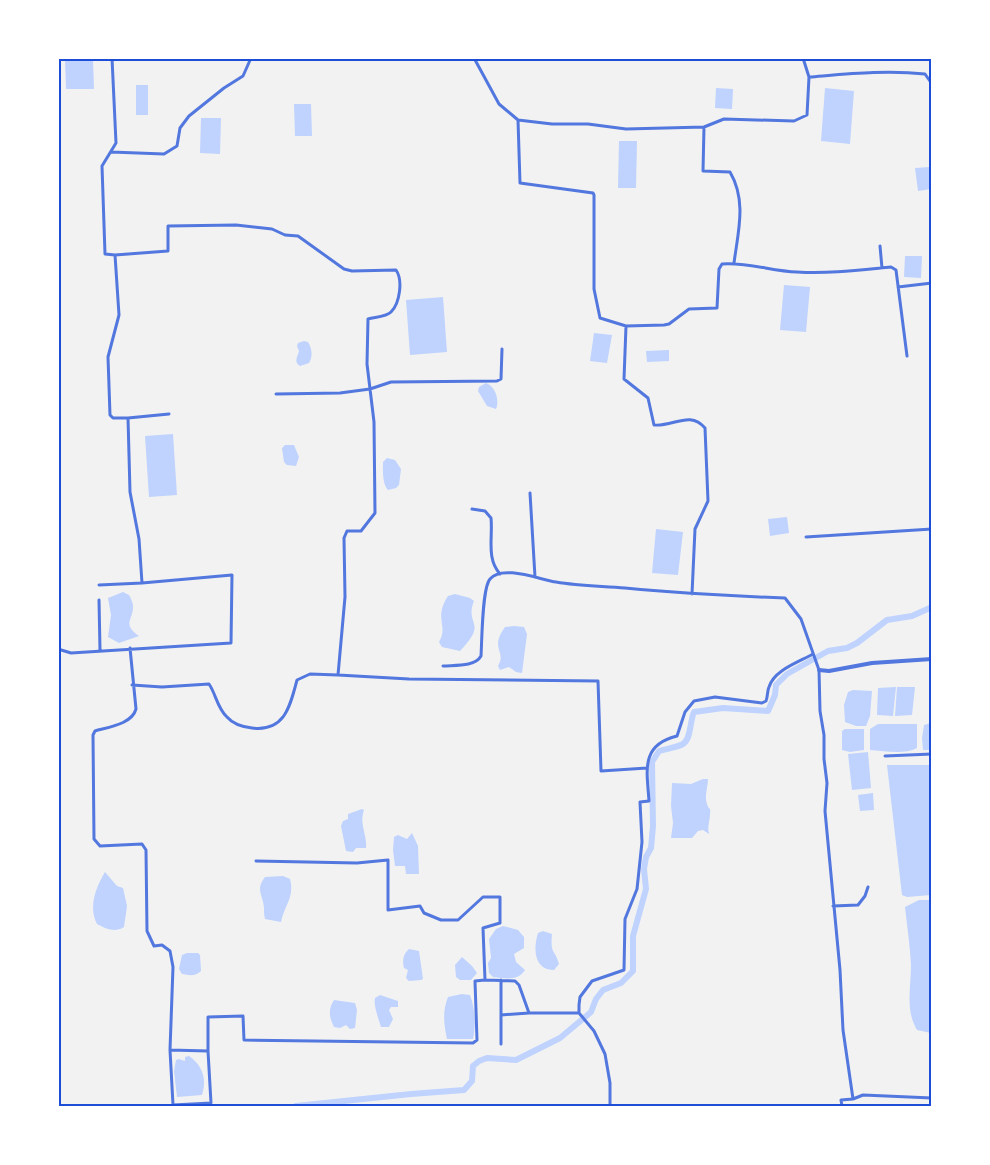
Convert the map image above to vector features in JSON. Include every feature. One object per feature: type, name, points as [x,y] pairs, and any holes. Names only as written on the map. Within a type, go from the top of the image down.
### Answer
[{"type":"street","points":[[112,58],[116,143],[102,166],[105,254],[168,251],[168,226],[236,225],[272,229],[285,235],[298,236],[344,269],[352,271],[396,270],[399,275],[400,288],[393,311],[368,319],[368,364],[374,422],[375,513],[362,531],[347,531],[344,538],[345,597],[338,675]]},
{"type":"street","points":[[111,152],[164,154],[177,146],[180,128],[189,116],[243,76],[251,58]]},
{"type":"street","points":[[474,58],[499,104],[518,120],[552,124],[588,124],[626,129],[704,127],[724,119],[794,121],[807,115],[809,77],[803,58]]},
{"type":"street","points":[[809,77],[885,71],[908,72],[925,74],[932,84]]},
{"type":"street","points":[[518,120],[520,183],[594,194],[594,289],[598,316],[602,319],[626,326],[667,325],[689,309],[717,308],[720,266],[734,263],[799,272],[894,268],[907,356]]},
{"type":"street","points":[[704,127],[703,171],[730,172],[741,200],[734,263]]},
{"type":"street","points":[[880,246],[882,268]]},
{"type":"street","points":[[115,255],[118,315],[108,357],[110,415],[113,418],[128,418],[169,414]]},
{"type":"street","points":[[898,287],[932,283]]},
{"type":"street","points":[[626,326],[624,381],[648,398],[654,425],[691,419],[699,421],[705,428],[708,501],[695,529],[692,594]]},
{"type":"street","points":[[276,394],[340,393],[370,389],[392,382],[497,381],[501,379],[502,349]]},
{"type":"street","points":[[128,418],[130,492],[140,539],[142,583]]},
{"type":"street","points":[[530,493],[535,577]]},
{"type":"street","points":[[472,509],[485,512],[491,518],[491,556],[493,566],[500,574]]},
{"type":"street","points":[[806,537],[932,529]]},
{"type":"street","points":[[58,649],[72,653],[231,643],[232,574],[99,585]]},
{"type":"street","points":[[443,666],[474,663],[479,660],[488,582],[490,577],[500,574],[521,574],[556,582],[692,594],[786,598],[801,619],[819,670],[820,711],[827,783],[825,811],[840,970],[843,1030],[853,1099]]},
{"type":"street","points":[[99,600],[100,651]]},
{"type":"street","points":[[130,648],[135,714],[116,725],[95,731],[93,735],[94,839],[100,846],[142,844],[146,850],[147,931],[154,946],[162,945],[170,951],[173,967],[170,1050],[173,1106],[211,1105],[208,1017],[243,1016],[244,1040],[473,1043],[477,1040],[475,981],[485,980],[518,983],[529,1013]]},
{"type":"street","points":[[610,1107],[610,1083],[605,1054],[594,1031],[579,1013],[580,997],[592,981],[624,970],[625,919],[637,889],[642,842],[640,802],[649,801],[646,768],[654,747],[666,739],[677,736],[685,712],[694,701],[715,697],[762,703],[766,701],[769,686],[775,678],[785,669],[813,654]]},
{"type":"street","points":[[819,670],[829,671],[872,663],[932,659]]},
{"type":"street","points":[[132,685],[162,687],[209,684],[225,716],[245,727],[263,729],[281,720],[291,702],[297,680],[310,674],[409,679],[598,681],[601,771],[646,768]]},
{"type":"street","points":[[885,756],[932,754]]},
{"type":"street","points":[[256,861],[357,863],[388,860],[388,910],[420,906],[424,914],[441,920],[458,920],[483,897],[500,897],[500,923],[483,928],[485,980]]},
{"type":"street","points":[[833,906],[858,905],[865,897],[868,887]]},
{"type":"street","points":[[501,980],[501,1044]]},
{"type":"street","points":[[501,1015],[579,1013]]},
{"type":"street","points":[[170,1050],[208,1051]]},
{"type":"street","points":[[842,1107],[841,1100],[863,1095],[932,1098]]},
{"type":"water","points":[[65,59],[93,59],[94,89],[66,89]]},
{"type":"water","points":[[136,85],[148,85],[148,115],[136,115]]},
{"type":"water","points":[[716,88],[733,89],[732,109],[715,108]]},
{"type":"water","points":[[825,88],[854,91],[850,144],[821,141]]},
{"type":"water","points":[[294,104],[311,104],[312,136],[295,136]]},
{"type":"water","points":[[201,118],[221,118],[220,154],[200,153]]},
{"type":"water","points":[[619,141],[637,141],[636,188],[618,188]]},
{"type":"water","points":[[930,167],[931,189],[918,191],[915,168]]},
{"type":"water","points":[[905,256],[922,256],[921,278],[904,277]]},
{"type":"water","points":[[784,285],[810,287],[806,332],[780,330]]},
{"type":"water","points":[[443,297],[447,352],[410,355],[406,300]]},
{"type":"water","points":[[594,333],[612,335],[607,363],[590,361]]},
{"type":"water","points":[[308,342],[312,352],[309,363],[300,366],[296,361],[299,351],[297,346],[298,343]]},
{"type":"water","points":[[669,350],[669,361],[647,362],[646,351]]},
{"type":"water","points":[[486,383],[496,394],[496,409],[487,406],[478,391],[479,387]]},
{"type":"water","points":[[173,434],[177,495],[149,497],[145,436]]},
{"type":"water","points":[[285,445],[294,445],[299,457],[296,466],[287,465],[284,462],[282,448]]},
{"type":"water","points":[[387,458],[395,460],[401,469],[399,485],[388,490],[383,473],[383,462]]},
{"type":"water","points":[[787,517],[789,533],[770,536],[768,519]]},
{"type":"water","points":[[656,529],[683,532],[678,575],[652,573]]},
{"type":"water","points":[[123,592],[129,595],[133,605],[129,624],[139,636],[119,643],[108,637],[111,615],[108,598]]},
{"type":"water","points":[[455,594],[474,601],[472,615],[475,629],[469,641],[460,651],[442,647],[439,642],[443,631],[441,616],[444,604],[448,596]]},
{"type":"water","points":[[505,627],[524,627],[527,634],[522,673],[509,667],[500,670],[498,666],[501,657],[498,645],[500,634]]},
{"type":"water","points":[[896,687],[893,716],[877,715],[878,688]]},
{"type":"water","points":[[897,687],[915,687],[912,715],[895,716]]},
{"type":"water","points":[[872,691],[870,716],[866,726],[856,726],[845,722],[844,705],[848,692]]},
{"type":"water","points":[[931,723],[931,750],[923,750],[924,725]]},
{"type":"water","points":[[878,724],[917,724],[917,748],[900,752],[870,750],[870,729]]},
{"type":"water","points":[[864,729],[864,750],[850,752],[842,750],[842,731]]},
{"type":"water","points":[[868,752],[871,788],[852,790],[848,754]]},
{"type":"water","points":[[887,765],[931,765],[931,895],[907,897],[902,895]]},
{"type":"water","points":[[708,779],[706,798],[710,810],[709,834],[703,830],[698,831],[692,838],[671,838],[672,783],[691,784]]},
{"type":"water","points":[[873,793],[874,810],[860,811],[858,795]]},
{"type":"water","points":[[364,810],[362,820],[366,848],[356,848],[353,852],[346,851],[341,826],[343,821],[348,819],[348,814]]},
{"type":"water","points":[[412,833],[418,846],[419,874],[406,874],[405,866],[395,866],[394,837],[398,835],[407,839]]},
{"type":"water","points":[[105,872],[117,886],[123,888],[127,906],[124,927],[117,930],[107,929],[97,924],[94,918],[94,897]]},
{"type":"water","points":[[283,876],[290,879],[291,891],[281,922],[265,919],[260,886],[265,877]]},
{"type":"water","points":[[919,900],[931,900],[931,1033],[917,1030],[910,1006],[911,965],[905,907]]},
{"type":"water","points":[[503,926],[518,930],[524,937],[524,948],[514,954],[516,962],[525,970],[515,978],[493,977],[489,973],[488,963],[491,958],[489,939],[496,929]]},
{"type":"water","points":[[543,931],[552,934],[552,949],[559,964],[554,970],[542,966],[537,957],[536,939],[538,933]]},
{"type":"water","points":[[409,949],[419,951],[423,979],[421,980],[409,981],[406,978],[408,970],[404,968],[403,960]]},
{"type":"water","points":[[187,953],[200,955],[201,971],[196,974],[182,974],[179,969],[182,955]]},
{"type":"water","points":[[462,957],[477,973],[471,980],[460,980],[456,977],[455,965]]},
{"type":"water","points":[[380,995],[398,1001],[398,1007],[391,1007],[389,1010],[393,1019],[389,1027],[381,1027],[376,1012],[375,998]]},
{"type":"water","points":[[470,995],[472,1000],[475,1028],[473,1039],[447,1039],[444,1018],[446,1002],[448,997]]},
{"type":"water","points":[[334,1000],[355,1003],[357,1010],[355,1028],[350,1029],[346,1025],[340,1028],[334,1027],[330,1013]]},
{"type":"water","points":[[189,1056],[198,1064],[203,1073],[202,1095],[177,1097],[174,1071],[176,1060],[185,1061],[185,1057]]},
{"type":"waterway","points":[[296,1106],[464,1090],[472,1081],[473,1066],[479,1061],[487,1058],[516,1060],[560,1038],[591,1012],[596,999],[603,990],[621,983],[633,971],[633,936],[646,889],[644,869],[646,857],[651,848],[652,762],[659,751],[686,742],[694,712],[723,708],[768,711],[775,695],[776,685],[787,674],[828,651],[847,648],[857,643],[887,620],[912,616],[932,607]]}]
